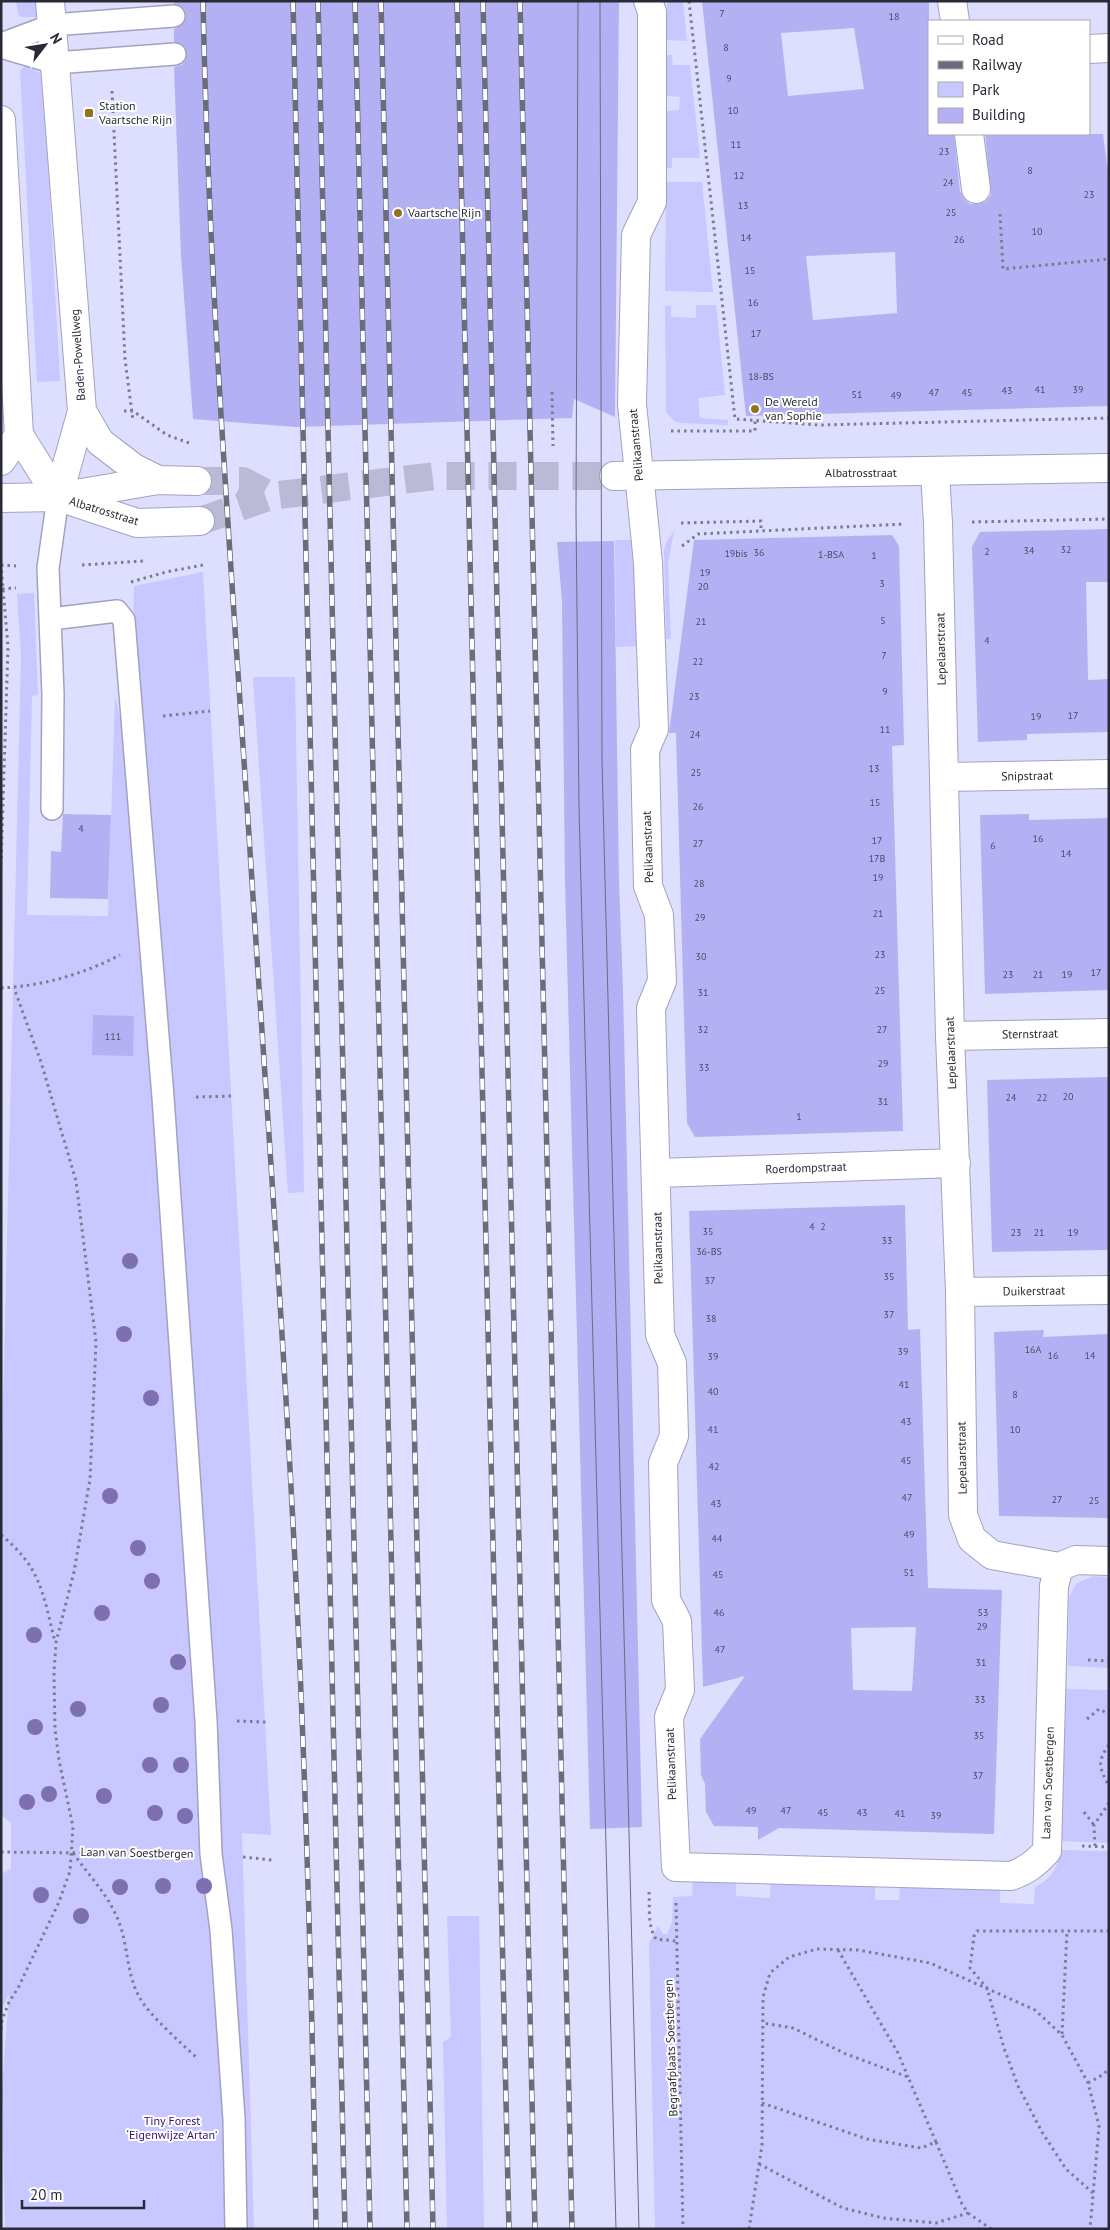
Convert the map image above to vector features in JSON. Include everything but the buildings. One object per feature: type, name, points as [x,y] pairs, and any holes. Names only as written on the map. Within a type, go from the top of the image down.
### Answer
[{"type":"street","name":"Pelikaanstraat","points":[[648,1],[652,12],[652,202],[636,235],[632,404],[626,476],[648,563],[654,729],[645,750],[648,886],[659,915],[662,981],[652,1008],[660,1335],[672,1363],[674,1436],[663,1463],[666,1600],[676,1621],[680,1690],[669,1717],[676,1867]]},
{"type":"street","points":[[952,1],[955,20]]},
{"type":"street","name":"Baden-Powellweg","points":[[51,13],[82,411],[58,497]]},
{"type":"street","points":[[1090,49],[1109,48]]},
{"type":"street","points":[[1,120],[19,435],[58,497]]},
{"type":"street","points":[[969,135],[976,189]]},
{"type":"street","points":[[82,411],[100,442],[127,463],[158,480]]},
{"type":"street","points":[[1,461],[19,435]]},
{"type":"street","name":"Albatrosstraat","points":[[626,476],[1109,468]]},
{"type":"street","name":"Lepelaarstraat","points":[[935,472],[938,523],[950,1036],[960,1292],[963,1515],[972,1539],[992,1555],[1060,1567]]},
{"type":"street","name":"Albatrosstraat","points":[[58,497],[158,480],[198,481]]},
{"type":"street","name":"Albatrosstraat","points":[[58,497],[137,523],[200,521]]},
{"type":"street","points":[[1,498],[58,497]]},
{"type":"street","name":"Snipstraat","points":[[944,777],[1109,774]]},
{"type":"street","name":"Sternstraat","points":[[950,1036],[1109,1033]]},
{"type":"street","name":"Roerdompstraat","points":[[657,1173],[956,1162]]},
{"type":"street","name":"Duikerstraat","points":[[960,1292],[1109,1290]]},
{"type":"street","points":[[1060,1567],[1076,1560],[1109,1561]]},
{"type":"street","name":"Laan van Soestbergen","points":[[676,1867],[1012,1876],[1025,1871],[1036,1863],[1047,1851],[1054,1586],[1060,1567]]},
{"type":"lane","points":[[1,46],[51,13],[174,16]]},
{"type":"lane","points":[[1,46],[54,63],[174,54]]},
{"type":"lane","points":[[52,809],[48,568],[58,497]]},
{"type":"lane","points":[[50,619],[117,611],[124,620],[163,1097],[206,1712],[211,1854],[221,1930],[232,2088],[236,2229]]},
{"type":"path","points":[[690,1],[735,420],[819,425],[1109,418]]},
{"type":"path","points":[[110,59],[125,359],[133,411],[168,435],[195,444]]},
{"type":"path","points":[[1004,269],[1109,258]]},
{"type":"path","points":[[552,392],[553,446]]},
{"type":"path","points":[[720,431],[755,431],[755,421]]},
{"type":"path","points":[[680,523],[760,520],[760,533],[698,534],[683,545],[681,552]]},
{"type":"path","points":[[1,565],[8,647],[1,865]]},
{"type":"path","points":[[162,716],[210,711]]},
{"type":"path","points":[[1,722],[6,722]]},
{"type":"path","points":[[1,988],[14,988],[65,978],[99,966],[150,940]]},
{"type":"path","points":[[1,2029],[2,2020],[9,2002],[18,1988],[58,1902],[70,1871],[73,1827],[58,1760],[54,1730],[56,1642],[74,1572],[90,1479],[96,1342],[76,1181],[42,1062],[14,988]]},
{"type":"path","points":[[1,1535],[18,1548],[38,1577],[56,1642]]},
{"type":"path","points":[[234,1721],[266,1722]]},
{"type":"path","points":[[1109,1745],[1101,1756],[1100,1769],[1109,1786]]},
{"type":"path","points":[[1095,1846],[1094,1825],[1109,1803]]},
{"type":"path","name":"Laan van Soestbergen","points":[[1,1852],[211,1854],[272,1860]]},
{"type":"path","points":[[72,1852],[102,1888],[122,1930],[132,1978],[140,1999],[189,2051],[232,2088]]},
{"type":"path","name":"Begraafplaats Soestbergen","points":[[676,1867],[683,2229]]},
{"type":"path","points":[[649,1891],[650,1925],[653,1934],[656,1938],[676,1940]]},
{"type":"path","points":[[1093,2194],[1066,2169],[1042,2132],[1015,2079],[987,1988],[970,1968],[974,1936],[977,1931],[1109,1931]]},
{"type":"path","points":[[1062,2035],[1067,1931]]},
{"type":"path","points":[[749,2229],[762,2145],[763,1997],[770,1973],[789,1956],[817,1949],[858,1950],[930,1963],[1035,2010],[1062,2035],[1088,2083],[1099,2126],[1090,2229]]},
{"type":"path","points":[[838,1950],[898,2053],[954,2189],[968,2213],[991,2229]]},
{"type":"path","points":[[763,2023],[793,2028],[846,2054],[908,2077]]},
{"type":"path","points":[[1088,2083],[1109,2068]]},
{"type":"path","points":[[762,2103],[867,2139],[921,2148],[936,2142]]},
{"type":"path","points":[[759,2164],[843,2208],[882,2218],[936,2223],[968,2213]]},
{"type":"green space","points":[[16,1],[36,1],[37,17],[21,17],[18,13]]},
{"type":"green space","points":[[667,1],[683,1],[687,41],[667,40]]},
{"type":"green space","points":[[667,55],[672,55],[673,65],[690,65],[700,158],[672,158],[672,168],[666,168],[667,111],[679,110],[680,97],[667,96]]},
{"type":"green space","points":[[25,66],[43,74],[60,381],[37,382],[20,70]]},
{"type":"green space","points":[[666,182],[702,182],[713,292],[665,291]]},
{"type":"green space","points":[[696,305],[716,305],[725,395],[698,398],[700,418],[728,420],[728,425],[680,423],[674,421],[666,412],[665,306],[671,306],[671,317],[696,318]]},
{"type":"green space","points":[[674,531],[668,562],[671,639],[666,639],[664,550],[667,541]]},
{"type":"green space","points":[[615,540],[636,540],[640,646],[616,647]]},
{"type":"green space","name":"Tiny Forest ‘Eigenwijze Artan’","points":[[203,572],[271,1835],[242,1833],[254,2229],[5,2229],[2,2088],[9,1994],[1,2011],[1,1874],[11,1869],[11,1823],[1,1815],[1,1490],[21,656],[17,594],[34,593],[38,695],[32,696],[27,915],[108,916],[115,696],[122,727],[141,926],[161,927],[143,710],[133,639],[134,586]]},
{"type":"green space","points":[[253,677],[295,677],[304,1192],[288,1193]]},
{"type":"green space","points":[[1093,1576],[1109,1577],[1109,1668],[1068,1666],[1069,1597],[1076,1584]]},
{"type":"green space","points":[[1064,1689],[1109,1690],[1109,1843],[1059,1841]]},
{"type":"green space","points":[[1059,1850],[1109,1851],[1109,2229],[655,2229],[649,1943],[658,1926],[663,1934],[667,1934],[672,1923],[673,1897],[692,1896],[693,1880],[736,1881],[736,1896],[770,1898],[771,1881],[875,1884],[875,1900],[899,1900],[900,1885],[1000,1887],[1000,1903],[1034,1904],[1035,1887],[1045,1881],[1053,1872],[1058,1862]]},
{"type":"green space","points":[[447,1916],[479,1916],[484,2229],[447,2229],[443,2042],[451,2037]]},
{"type":"tunnel","points":[[200,521],[271,496],[435,476],[614,476]]},
{"type":"tunnel","points":[[197,481],[243,481],[271,496]]},
{"type":"tram line","points":[[578,1],[576,513],[579,808],[616,2229]]},
{"type":"tram line","points":[[600,1],[602,761],[639,2229]]},
{"type":"railway","points":[[203,1],[216,337],[279,1283],[296,1572],[308,1879],[316,2229]]},
{"type":"railway","points":[[293,1],[345,2229]]},
{"type":"railway","points":[[318,1],[370,2229]]},
{"type":"railway","points":[[355,1],[407,2229]]},
{"type":"railway","points":[[381,1],[433,2229]]},
{"type":"railway","points":[[457,1],[509,2229]]},
{"type":"railway","points":[[483,1],[535,2229]]},
{"type":"railway","points":[[520,1],[572,2229]]},
{"type":"place","name":"Station Vaartsche Rijn","points":[[89,113]]},
{"type":"place","name":"Vaartsche Rijn","points":[[398,213]]},
{"type":"place","name":"De Wereld van Sophie","points":[[755,409]]}]
